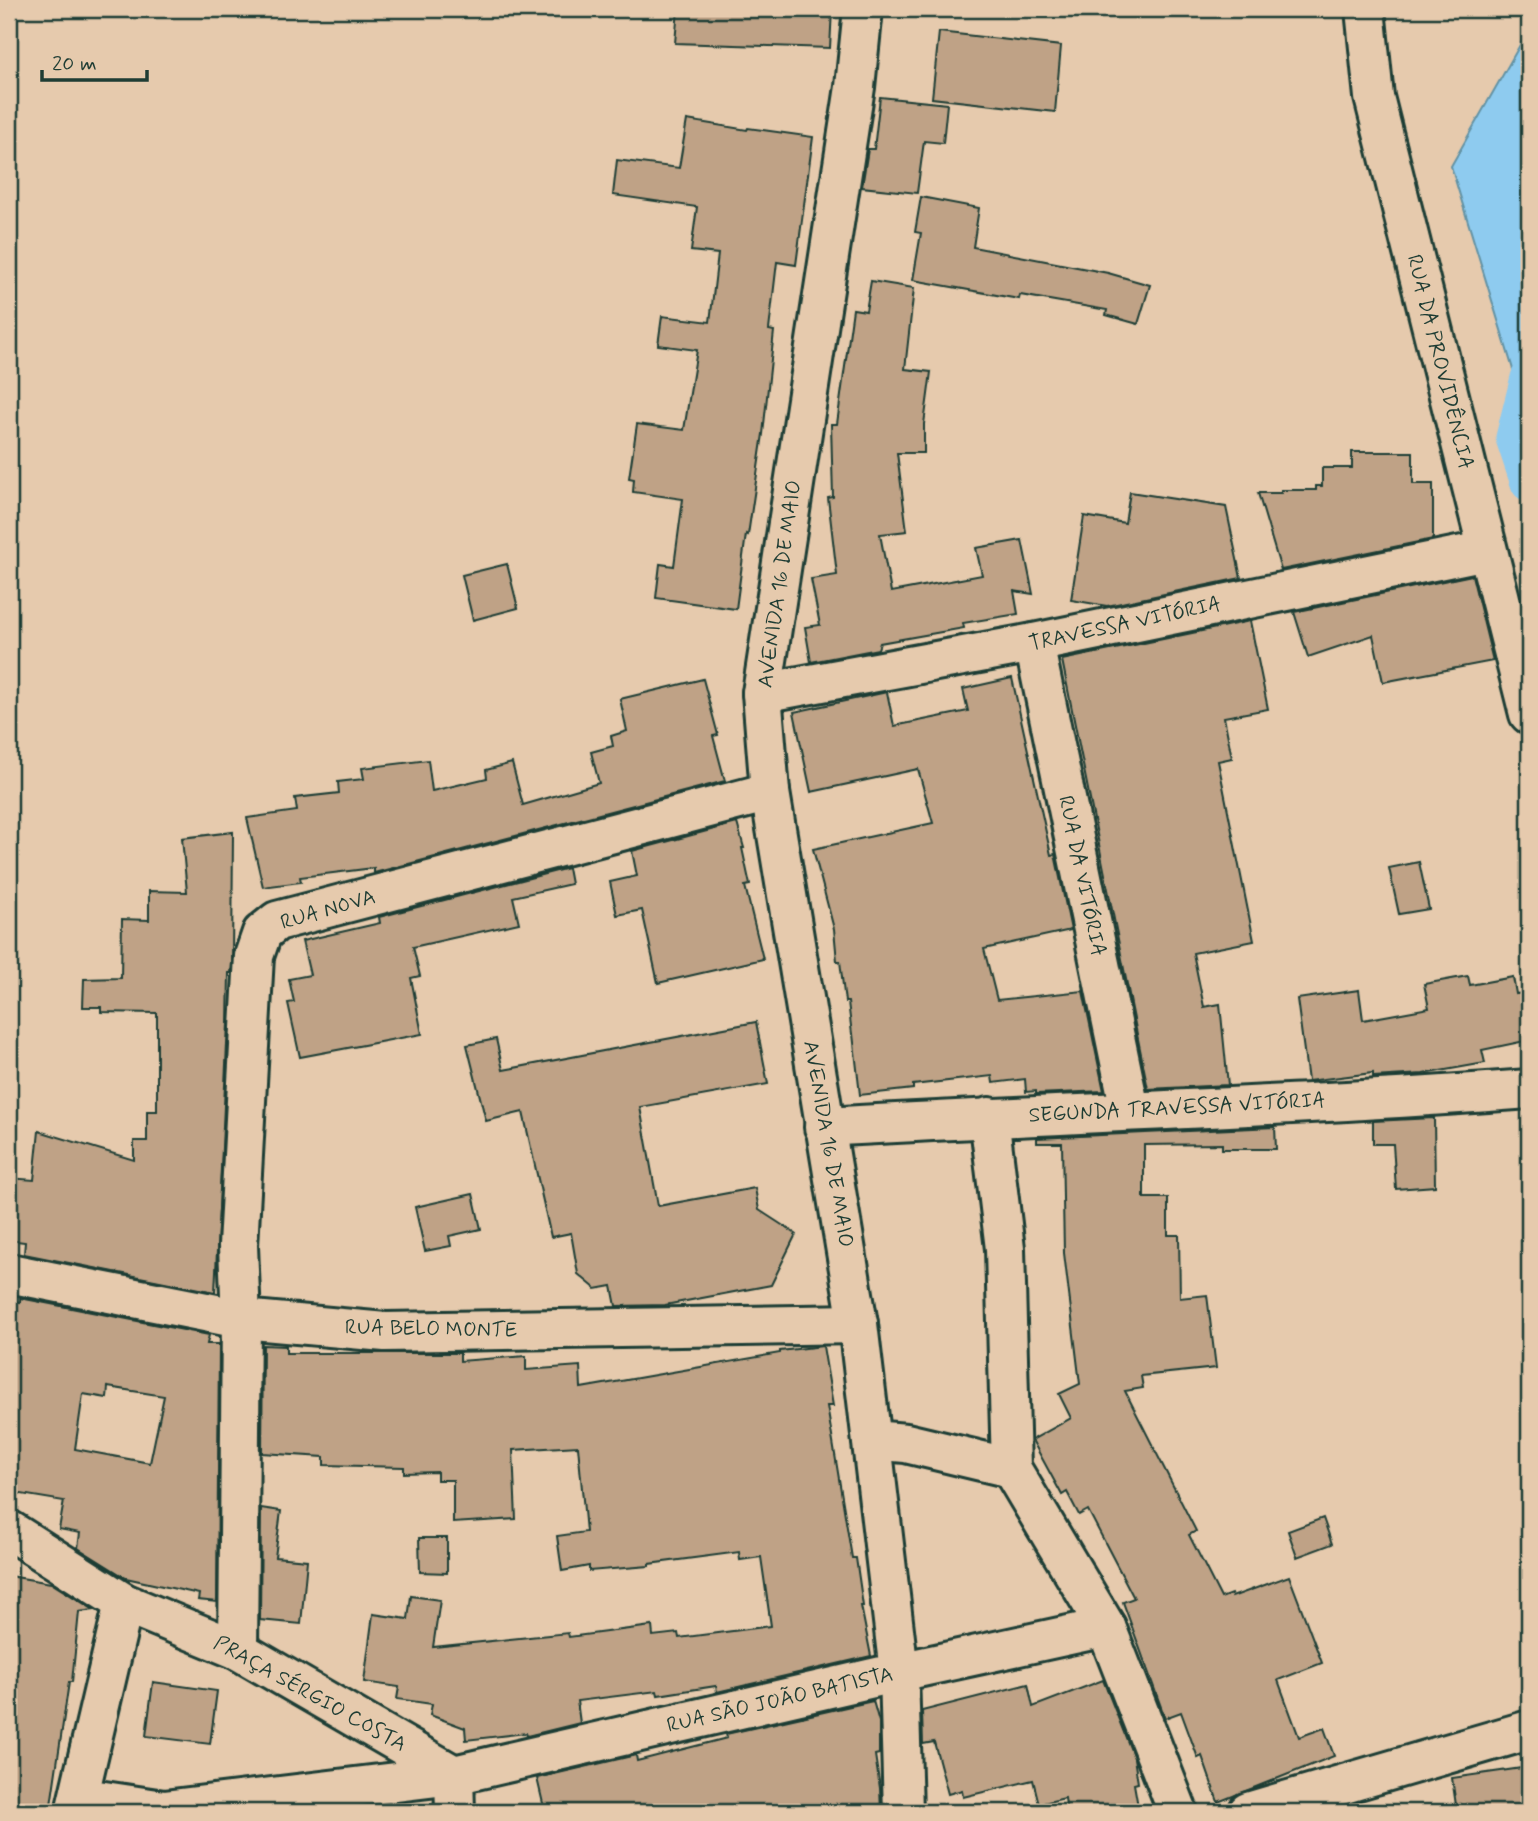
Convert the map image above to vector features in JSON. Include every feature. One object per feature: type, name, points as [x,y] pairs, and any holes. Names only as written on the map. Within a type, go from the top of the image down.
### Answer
[{"type":"street","name":"AVENIDA 16 DE MAIO","points":[[863,9],[853,101],[762,693],[770,792],[858,1324],[899,1672],[904,1812]]},
{"type":"street","name":"RUA DA PROVIDÊNCIA","points":[[1365,9],[1374,97],[1529,714]]},
{"type":"street","name":"TRAVESSA VITÓRIA","points":[[762,693],[1034,643],[1487,550]]},
{"type":"street","name":"RUA DA VITÓRIA","points":[[1034,643],[1130,1110]]},
{"type":"street","name":"RUA NOVA","points":[[237,1650],[240,1319],[238,1232],[254,956],[262,933],[277,921],[770,792]]},
{"type":"street","name":"SEGUNDA TRAVESSA VITÓRIA","points":[[824,1127],[1413,1098],[1529,1089]]},
{"type":"street","points":[[989,1117],[1005,1249],[1010,1468],[1106,1627],[1178,1812]]},
{"type":"street","name":"RUA BELO MONTE","points":[[9,1273],[240,1319],[385,1332],[858,1324]]},
{"type":"street","points":[[872,1440],[906,1443],[1010,1468]]},
{"type":"street","name":"PRAÇA SÉRGIO COSTA","points":[[9,1531],[124,1603],[237,1650],[454,1775]]},
{"type":"street","points":[[78,1803],[124,1603]]},
{"type":"street","name":"RUA SÃO JOÃO BATISTA","points":[[78,1803],[84,1798],[164,1811],[454,1775],[1106,1627]]},
{"type":"street","points":[[1248,1812],[1529,1730]]},
{"type":"street","points":[[454,1775],[456,1812]]},
{"type":"water","points":[[1529,29],[1529,422],[1451,166]]},
{"type":"building","points":[[678,9],[832,9],[830,48],[675,43]]},
{"type":"building","points":[[939,32],[1061,46],[1055,112],[932,98]]},
{"type":"building","points":[[880,97],[947,104],[943,143],[924,141],[917,193],[862,187],[868,149],[874,149]]},
{"type":"building","points":[[687,120],[813,137],[796,265],[777,262],[769,330],[774,331],[763,434],[736,609],[656,598],[660,564],[674,566],[683,499],[633,492],[634,479],[629,478],[637,424],[684,430],[697,350],[658,345],[662,316],[710,322],[718,254],[691,251],[697,207],[613,195],[617,160],[679,168]]},
{"type":"building","points":[[921,197],[979,208],[973,247],[1108,273],[1150,285],[1138,324],[1106,315],[1107,310],[1020,295],[1019,299],[913,280],[921,233],[915,232]]},
{"type":"building","points":[[871,281],[914,288],[905,369],[931,372],[924,424],[924,453],[897,453],[907,531],[880,534],[891,592],[982,575],[976,548],[1022,540],[1033,594],[1014,591],[1018,614],[963,623],[964,628],[880,643],[878,649],[811,662],[805,627],[820,625],[811,579],[837,575],[828,498],[833,497],[831,424],[837,424],[853,309],[866,311]]},
{"type":"building","points":[[1352,452],[1413,452],[1413,484],[1433,484],[1433,539],[1281,570],[1258,493],[1316,490],[1316,486],[1322,486],[1322,468],[1352,468]]},
{"type":"building","points":[[1130,492],[1226,507],[1241,578],[1107,606],[1071,600],[1084,516],[1125,523]]},
{"type":"building","points":[[507,564],[518,608],[473,620],[462,575]]},
{"type":"building","points":[[1472,575],[1493,661],[1383,682],[1373,635],[1308,657],[1294,612]]},
{"type":"building","points":[[1250,621],[1268,709],[1224,717],[1232,758],[1218,761],[1254,941],[1193,953],[1204,1007],[1220,1004],[1228,1085],[1148,1089],[1062,660]]},
{"type":"building","points":[[1012,678],[1051,855],[1055,854],[1071,930],[984,949],[997,1000],[1083,991],[1104,1091],[1036,1094],[1036,1091],[1026,1092],[1025,1079],[993,1083],[992,1076],[913,1085],[913,1089],[860,1095],[848,1002],[845,1002],[834,929],[813,849],[933,823],[918,769],[811,792],[794,712],[887,692],[894,726],[968,711],[963,689]]},
{"type":"building","points":[[703,679],[718,735],[713,736],[725,781],[374,873],[374,868],[300,877],[301,882],[263,887],[247,818],[297,811],[295,798],[339,793],[338,782],[364,779],[362,768],[428,760],[432,791],[487,778],[486,770],[512,763],[523,805],[599,783],[591,752],[613,746],[611,736],[627,731],[620,699]]},
{"type":"building","points":[[737,823],[750,885],[745,886],[763,959],[658,983],[642,910],[617,915],[610,882],[637,876],[632,851]]},
{"type":"building","points":[[233,832],[232,962],[229,973],[215,1292],[24,1254],[25,1242],[9,1240],[9,1178],[34,1180],[39,1131],[134,1160],[134,1141],[147,1141],[147,1111],[157,1111],[157,1013],[101,1012],[101,1007],[83,1007],[84,979],[121,978],[122,919],[149,920],[149,891],[187,892],[182,838]]},
{"type":"building","points":[[1419,862],[1429,909],[1399,914],[1389,868]]},
{"type":"building","points":[[568,868],[571,884],[513,897],[519,923],[413,947],[420,976],[411,978],[422,1034],[300,1057],[288,1003],[294,1002],[289,979],[310,975],[302,941],[380,923],[379,917]]},
{"type":"building","points":[[1468,976],[1470,985],[1513,977],[1516,994],[1529,992],[1529,1035],[1524,1036],[1525,1041],[1482,1050],[1485,1063],[1423,1074],[1373,1077],[1373,1073],[1308,1081],[1297,999],[1359,990],[1363,1020],[1429,1008],[1424,984]]},
{"type":"building","points":[[756,1022],[768,1084],[640,1107],[658,1206],[755,1188],[759,1210],[796,1234],[771,1285],[665,1305],[616,1306],[612,1286],[596,1289],[578,1274],[571,1233],[551,1237],[523,1112],[486,1121],[467,1045],[496,1039],[503,1070]]},
{"type":"building","points":[[1434,1118],[1435,1186],[1396,1189],[1393,1144],[1373,1144],[1373,1121]]},
{"type":"building","points":[[1275,1127],[1276,1149],[1222,1149],[1222,1144],[1144,1145],[1144,1198],[1168,1198],[1168,1235],[1179,1235],[1180,1298],[1207,1295],[1216,1368],[1141,1376],[1143,1388],[1125,1391],[1196,1531],[1189,1535],[1221,1598],[1231,1594],[1232,1597],[1289,1576],[1322,1663],[1278,1680],[1299,1737],[1324,1728],[1334,1756],[1218,1802],[1202,1756],[1198,1758],[1181,1712],[1165,1718],[1123,1602],[1134,1598],[1088,1510],[1079,1515],[1067,1492],[1062,1495],[1032,1440],[1071,1418],[1059,1394],[1080,1384],[1064,1253],[1062,1143],[1037,1143],[1037,1138]]},
{"type":"building","points":[[473,1194],[481,1229],[449,1236],[451,1246],[425,1251],[415,1207]]},
{"type":"building","points":[[20,1298],[209,1335],[207,1344],[219,1344],[217,1602],[198,1600],[199,1594],[126,1578],[78,1548],[80,1533],[59,1529],[64,1501],[9,1492],[9,1300],[20,1302]],"holes":[[[108,1387],[164,1396],[150,1463],[75,1449],[83,1394],[107,1398]]]},
{"type":"building","points":[[263,1345],[286,1346],[286,1353],[460,1353],[460,1361],[526,1356],[526,1370],[580,1366],[581,1388],[780,1351],[823,1346],[833,1406],[827,1406],[852,1558],[856,1558],[861,1606],[871,1656],[717,1692],[716,1686],[658,1695],[657,1691],[577,1701],[580,1723],[527,1736],[526,1733],[466,1740],[465,1728],[430,1715],[432,1704],[397,1699],[399,1687],[364,1682],[373,1614],[408,1619],[411,1596],[440,1600],[433,1647],[568,1633],[569,1637],[652,1626],[653,1636],[678,1633],[679,1638],[771,1626],[761,1557],[740,1560],[739,1552],[649,1566],[589,1571],[589,1566],[562,1571],[557,1536],[586,1532],[578,1446],[513,1450],[516,1519],[453,1523],[453,1480],[437,1480],[437,1472],[404,1473],[404,1467],[324,1465],[324,1457],[262,1453]]},
{"type":"building","points":[[261,1508],[281,1511],[275,1557],[307,1560],[301,1624],[260,1620]]},
{"type":"building","points":[[1323,1518],[1332,1544],[1297,1557],[1288,1531]]},
{"type":"building","points":[[419,1538],[447,1538],[447,1573],[420,1572]]},
{"type":"building","points":[[9,1576],[51,1583],[94,1610],[79,1612],[72,1682],[69,1682],[50,1812],[9,1809]]},
{"type":"building","points":[[1103,1680],[1134,1758],[1138,1783],[1134,1784],[1139,1812],[1067,1812],[1065,1798],[1039,1804],[1033,1780],[963,1797],[962,1790],[948,1794],[934,1742],[923,1744],[922,1711],[1028,1684],[1033,1707]]},
{"type":"building","points":[[153,1682],[217,1691],[210,1744],[146,1736]]},
{"type":"building","points":[[873,1701],[879,1722],[879,1754],[875,1755],[881,1812],[545,1812],[537,1778],[636,1755],[637,1761],[727,1738],[726,1734]]},
{"type":"building","points":[[1529,1767],[1529,1812],[1457,1812],[1452,1778]]},
{"type":"waterway","points":[[1529,378],[1514,438],[1529,483]]}]
